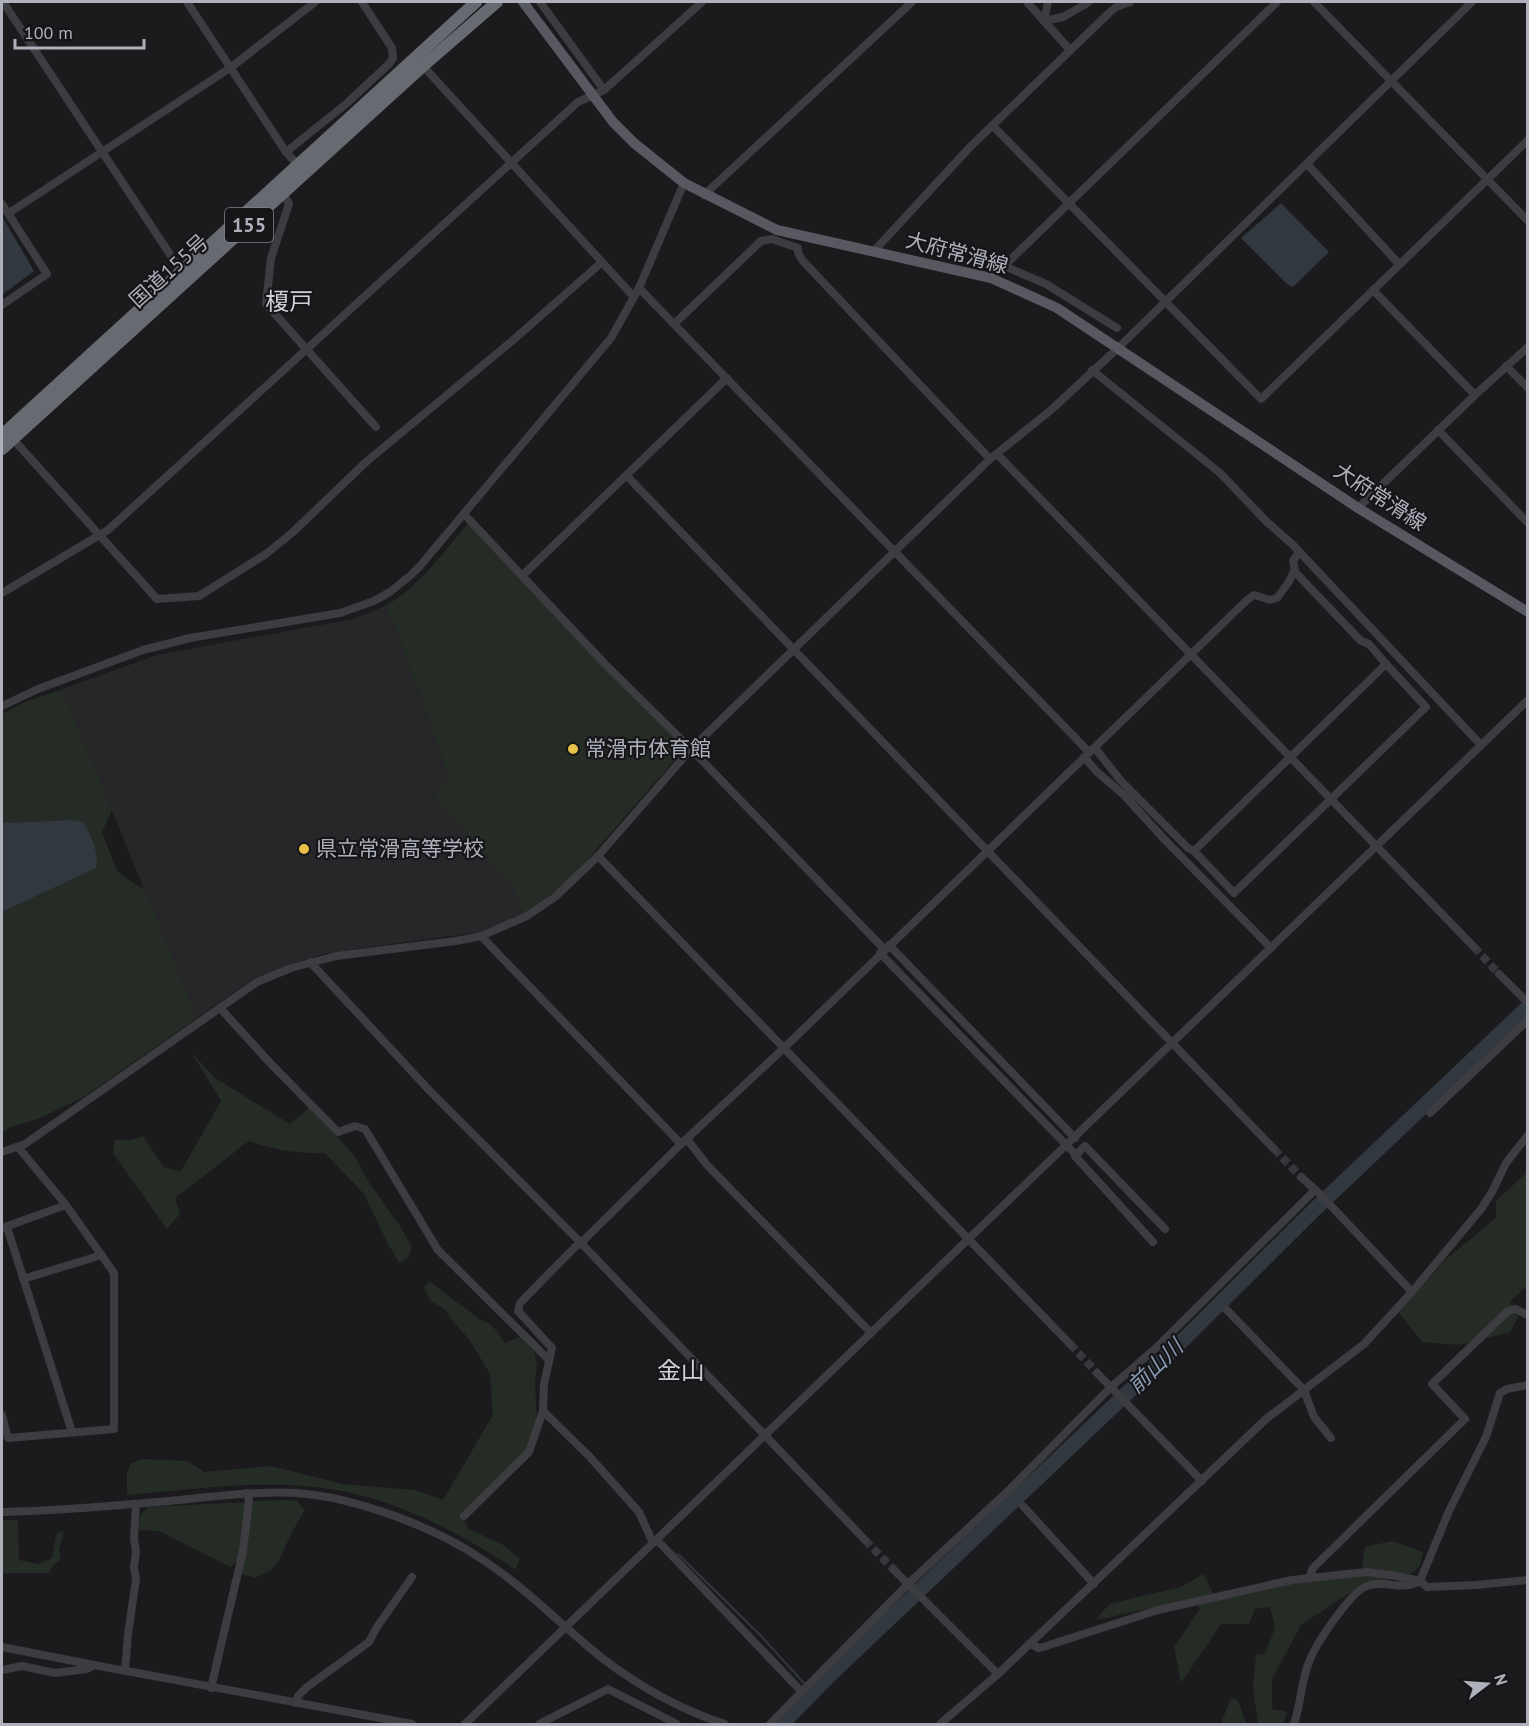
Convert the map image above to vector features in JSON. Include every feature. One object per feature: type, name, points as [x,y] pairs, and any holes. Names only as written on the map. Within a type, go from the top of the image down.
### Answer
[{"type":"highway","name":"国道155号","points":[[2,449],[5,434],[476,2]]},
{"type":"highway","name":"国道155号","points":[[5,434],[283,194],[496,2]]},
{"type":"main road","name":"大府常滑線","points":[[523,2],[613,122],[634,143],[684,183],[777,230],[991,278],[1057,308],[1358,508],[1527,612]]},
{"type":"street","points":[[3,2],[181,271]]},
{"type":"street","points":[[187,2],[286,152],[297,164]]},
{"type":"street","points":[[9,213],[230,68],[315,2]]},
{"type":"street","points":[[286,152],[346,104],[393,58],[392,48],[362,2]]},
{"type":"street","points":[[540,2],[604,90]]},
{"type":"street","points":[[2,593],[100,536],[578,102],[604,90],[702,2]]},
{"type":"street","points":[[704,195],[912,2]]},
{"type":"street","points":[[1027,2],[1070,50]]},
{"type":"street","points":[[1044,21],[1048,2]]},
{"type":"street","points":[[1044,21],[1063,17],[1089,2]]},
{"type":"street","points":[[874,251],[970,147],[1109,13],[1116,7],[1130,2]]},
{"type":"street","points":[[1117,328],[1055,289],[1004,266],[1277,2]]},
{"type":"street","points":[[1314,2],[1527,221]]},
{"type":"street","points":[[2,1152],[18,1147],[34,1138],[257,982],[309,962],[336,956],[482,936],[527,916],[555,897],[598,856],[691,749],[993,456],[1051,410],[1118,348],[1472,2]]},
{"type":"street","points":[[423,66],[633,296]]},
{"type":"street","points":[[993,126],[1214,354],[1261,399],[1527,140]]},
{"type":"street","points":[[1307,164],[1400,264]]},
{"type":"street","points":[[2,706],[38,689],[143,650],[190,638],[340,613],[374,601],[390,592],[411,575],[611,338],[639,288],[684,183]]},
{"type":"street","points":[[283,194],[289,204],[271,258],[266,302],[277,318],[376,427]]},
{"type":"street","points":[[2,204],[47,274],[2,304]]},
{"type":"street","points":[[674,324],[761,241],[772,239],[798,248],[803,261],[1191,654],[1474,946]]},
{"type":"street","points":[[5,434],[157,599],[199,596],[266,554],[293,532],[366,462],[512,341],[602,262]]},
{"type":"street","points":[[639,288],[1089,752],[1188,848],[1194,851],[1234,893],[1426,707],[1369,644],[1361,641],[1294,571]]},
{"type":"street","points":[[1373,290],[1475,395]]},
{"type":"street","points":[[1358,508],[1527,347]]},
{"type":"street","points":[[1506,366],[1527,388]]},
{"type":"street","points":[[1092,370],[1220,473],[1299,552],[1481,745]]},
{"type":"street","points":[[523,575],[727,378]]},
{"type":"street","points":[[1438,430],[1527,523]]},
{"type":"street","points":[[627,476],[1274,1149]]},
{"type":"street","points":[[464,514],[604,663],[691,749],[884,949],[1076,1155],[1153,1242]]},
{"type":"street","points":[[464,1516],[529,1452],[543,1411],[542,1399],[552,1351],[551,1346],[518,1308],[567,1255],[1254,595],[1270,600],[1277,598],[1294,571],[1293,561],[1299,552]]},
{"type":"street","points":[[1194,851],[1386,664]]},
{"type":"street","points":[[465,1725],[1527,700]]},
{"type":"street","points":[[1089,752],[1096,771],[1124,795],[1271,948]]},
{"type":"street","points":[[598,856],[1070,1344]]},
{"type":"street","points":[[482,936],[871,1333]]},
{"type":"street","points":[[884,949],[1075,1138]]},
{"type":"street","points":[[309,962],[429,1090],[581,1243],[865,1540]]},
{"type":"street","points":[[1499,974],[1524,1000]]},
{"type":"street","points":[[220,1008],[338,1132],[355,1126],[365,1130],[438,1250],[549,1360]]},
{"type":"street","points":[[1430,1113],[1527,1020]]},
{"type":"street","points":[[940,1725],[1094,1584],[1266,1419],[1364,1344],[1412,1292],[1481,1209],[1506,1162],[1527,1135]]},
{"type":"street","points":[[1076,1155],[1085,1146],[1165,1229]]},
{"type":"street","points":[[2,1415],[8,1438],[114,1429],[114,1273],[66,1205],[18,1147]]},
{"type":"street","points":[[1301,1177],[1412,1292]]},
{"type":"street","points":[[770,1725],[801,1691],[909,1585],[1317,1191]]},
{"type":"street","points":[[66,1205],[4,1227],[72,1432]]},
{"type":"street","points":[[23,1279],[102,1255]]},
{"type":"street","points":[[1309,1578],[1313,1568],[1465,1419],[1432,1384],[1508,1311],[1515,1309],[1527,1315]]},
{"type":"street","points":[[1227,1310],[1304,1390],[1314,1417],[1331,1438]]},
{"type":"street","points":[[1097,1374],[1202,1480]]},
{"type":"street","points":[[1294,1725],[1308,1664],[1314,1651],[1351,1597],[1359,1589],[1375,1583],[1411,1587],[1420,1581],[1449,1511],[1486,1437],[1500,1393],[1507,1389],[1527,1385]]},
{"type":"street","points":[[543,1411],[589,1456],[639,1512],[655,1541],[801,1691]]},
{"type":"street","points":[[211,1688],[243,1551],[249,1501],[247,1493]]},
{"type":"street","points":[[2,1512],[136,1504],[247,1493],[298,1493],[380,1511],[448,1539],[482,1559],[515,1583],[602,1658],[674,1704],[726,1725]]},
{"type":"street","points":[[125,1671],[136,1579],[134,1539],[136,1504]]},
{"type":"street","points":[[1023,1506],[1094,1584]]},
{"type":"street","points":[[894,1570],[998,1674]]},
{"type":"street","points":[[1018,1655],[1030,1643],[1035,1647],[1043,1647],[1158,1610],[1309,1578],[1366,1572],[1420,1581],[1427,1587],[1527,1580]]},
{"type":"street","points":[[296,1703],[298,1696],[307,1687],[369,1642],[412,1577]]},
{"type":"street","points":[[2,1647],[408,1724]]},
{"type":"street","points":[[2,1670],[22,1666],[56,1673],[87,1669],[94,1665]]},
{"type":"street","points":[[539,1725],[609,1689],[677,1725]]},
{"type":"shaded area","points":[[1281,203],[1329,252],[1293,287],[1287,284],[1241,238]]},
{"type":"shaded area","points":[[2,216],[34,271],[2,295]]},
{"type":"shaded area","points":[[468,523],[685,748],[569,881],[522,914],[514,889],[433,795],[449,778],[398,634],[385,606],[420,579]]},
{"type":"shaded area","name":"県立常滑高等学校","points":[[385,606],[398,634],[449,778],[433,795],[514,889],[522,914],[479,932],[328,953],[288,965],[253,979],[197,1018],[62,689],[157,655],[353,619]]},
{"type":"shaded area","points":[[62,689],[112,810],[102,832],[116,869],[145,890],[197,1018],[82,1098],[38,1119],[8,1128],[2,1133],[2,912],[95,868],[97,862],[70,820],[2,823],[2,714],[23,703]]},
{"type":"shaded area","points":[[71,820],[83,822],[89,832],[94,844],[96,868],[2,912],[2,823]]},
{"type":"shaded area","points":[[191,1052],[215,1078],[290,1124],[310,1107],[354,1155],[368,1181],[412,1247],[409,1257],[399,1263],[364,1194],[325,1153],[286,1151],[249,1141],[175,1198],[180,1214],[167,1229],[113,1153],[115,1140],[130,1140],[143,1136],[163,1167],[181,1171],[221,1101]]},
{"type":"shaded area","points":[[1527,1172],[1527,1290],[1524,1288],[1510,1302],[1518,1318],[1510,1332],[1459,1345],[1422,1342],[1399,1313],[1445,1260],[1496,1218],[1496,1201]]},
{"type":"shaded area","points":[[429,1281],[479,1319],[492,1325],[505,1343],[520,1337],[534,1351],[537,1365],[535,1383],[537,1421],[529,1449],[461,1515],[469,1529],[503,1545],[520,1559],[515,1570],[495,1556],[439,1525],[398,1507],[355,1494],[287,1485],[247,1485],[127,1495],[127,1473],[131,1463],[144,1459],[188,1461],[204,1472],[271,1466],[342,1484],[415,1490],[443,1500],[493,1415],[490,1374],[469,1339],[450,1318],[446,1310],[431,1301],[424,1288]]},
{"type":"shaded area","points":[[296,1500],[305,1510],[279,1561],[271,1570],[255,1578],[241,1574],[252,1501]]},
{"type":"shaded area","points":[[246,1502],[239,1560],[230,1567],[159,1531],[137,1530],[141,1514],[148,1507]]},
{"type":"shaded area","points":[[2,1520],[18,1520],[19,1560],[39,1564],[52,1558],[56,1534],[64,1531],[59,1550],[61,1559],[53,1565],[49,1573],[2,1573]]},
{"type":"shaded area","points":[[1392,1541],[1423,1552],[1420,1566],[1409,1575],[1366,1582],[1301,1625],[1272,1679],[1272,1709],[1287,1712],[1283,1724],[1258,1724],[1253,1688],[1256,1655],[1265,1654],[1275,1628],[1270,1607],[1255,1609],[1249,1624],[1221,1624],[1181,1683],[1174,1647],[1200,1609],[1194,1599],[1096,1620],[1109,1604],[1181,1587],[1203,1574],[1217,1600],[1294,1582],[1367,1574],[1362,1565],[1365,1547]]},
{"type":"shaded area","points":[[1231,1698],[1238,1700],[1246,1724],[1221,1723]]},
{"type":"waterway","name":"前山川","points":[[782,1724],[829,1676],[1182,1341],[1315,1209],[1528,1007]]},
{"type":"waterway","points":[[678,1554],[761,1636],[813,1693]]},
{"type":"tunnel","points":[[1474,947],[1499,974]]},
{"type":"tunnel","points":[[1274,1149],[1301,1177]]},
{"type":"tunnel","points":[[1070,1344],[1097,1373]]},
{"type":"tunnel","points":[[865,1540],[894,1570]]},
{"type":"place","name":"常滑市体育館","points":[[573,749]]},
{"type":"place","name":"県立常滑高等学校","points":[[304,849]]},
{"type":"district","name":"榎戸","points":[[289,302]]},
{"type":"district","name":"金山","points":[[681,1371]]}]
